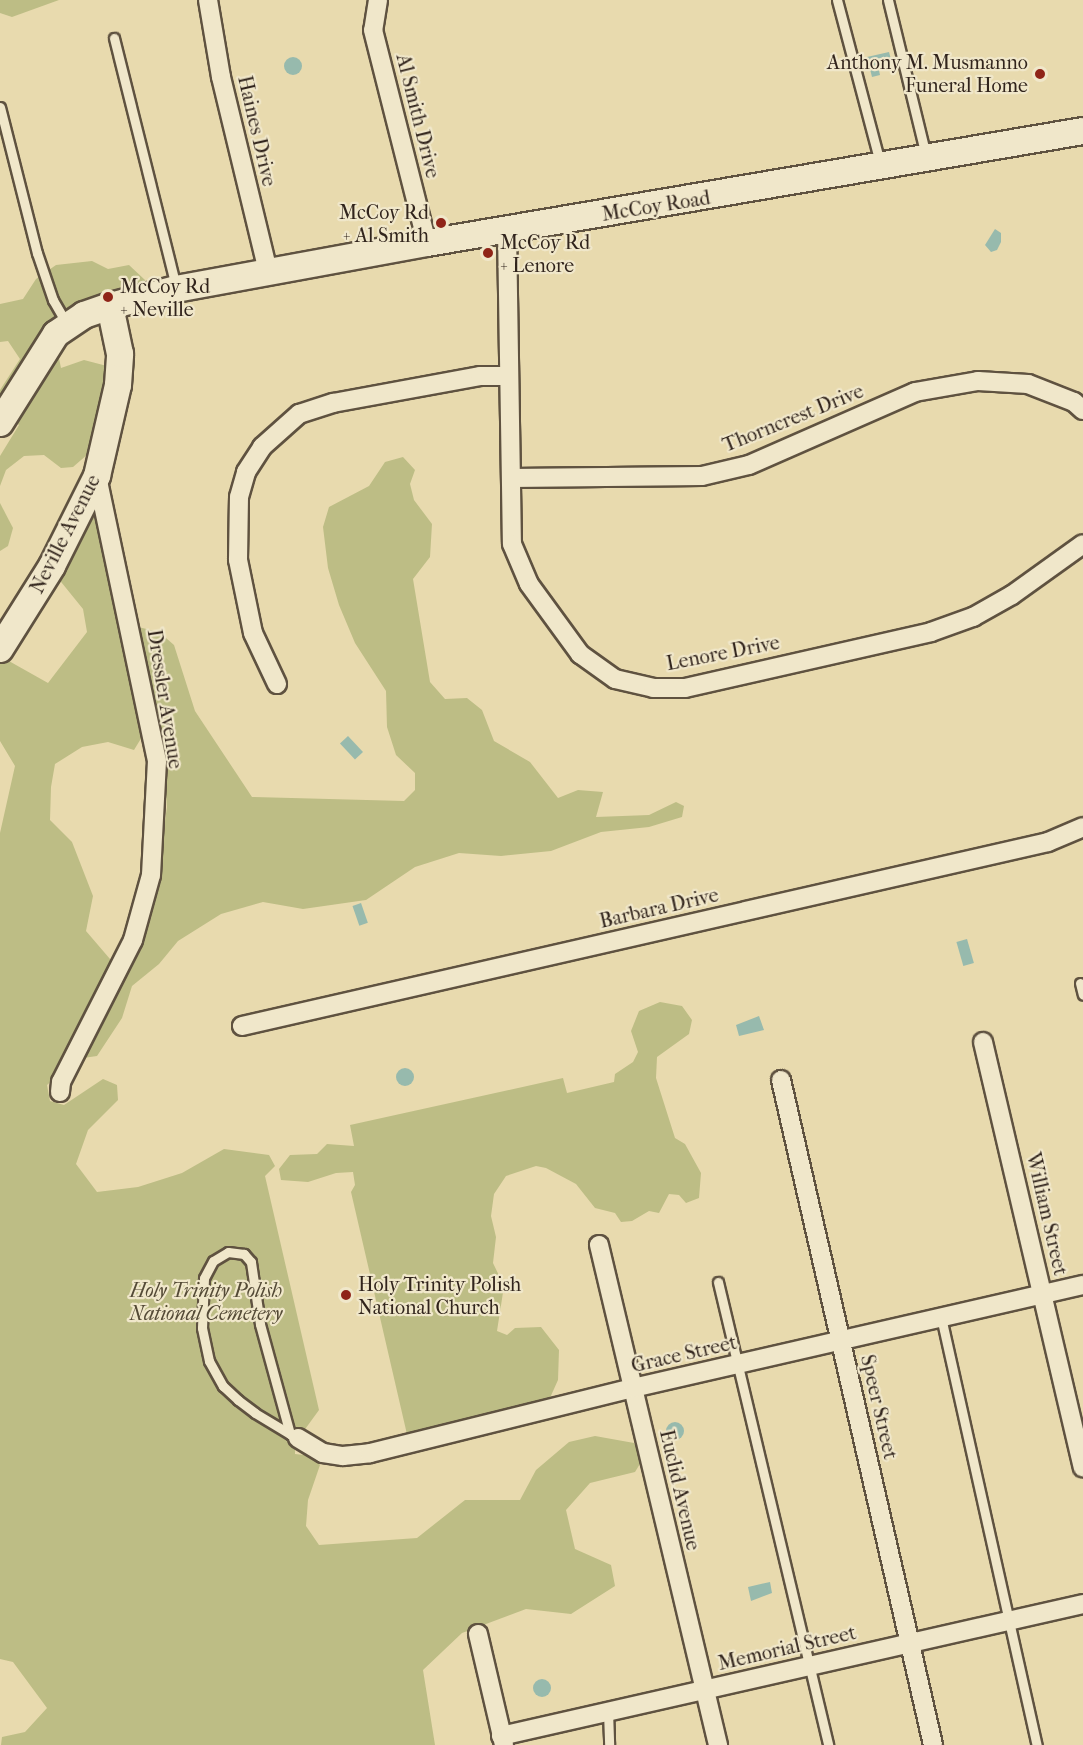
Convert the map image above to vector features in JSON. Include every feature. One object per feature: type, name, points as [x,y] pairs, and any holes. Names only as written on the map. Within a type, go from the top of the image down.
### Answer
[{"type":"street","name":"Haines Drive","points":[[208,0],[219,68],[268,272]]},
{"type":"street","name":"Al Smith Drive","points":[[378,0],[373,30],[427,243]]},
{"type":"street","name":"McCoy Road","points":[[0,423],[47,345],[68,324],[110,306],[176,289],[427,243],[927,161],[1083,131]]},
{"type":"street","name":"Lenore Drive","points":[[507,230],[512,544],[529,584],[580,654],[615,679],[653,688],[685,688],[931,632],[973,617],[1012,595],[1083,544]]},
{"type":"street","name":"Neville Avenue","points":[[0,649],[52,567],[97,476],[118,385],[120,354],[110,306]]},
{"type":"street","points":[[277,684],[253,633],[237,551],[239,497],[246,472],[261,447],[299,414],[333,403],[480,376],[509,376]]},
{"type":"street","name":"Thorncrest Drive","points":[[511,478],[702,476],[749,465],[915,392],[978,381],[1028,384],[1074,402],[1083,410]]},
{"type":"street","name":"Dressler Avenue","points":[[60,1092],[61,1082],[133,940],[152,864],[157,761],[97,476]]},
{"type":"street","name":"Barbara Drive","points":[[242,1026],[1048,842],[1083,827]]},
{"type":"street","name":"William Street","points":[[983,1042],[1083,1467]]},
{"type":"street","name":"Speer Street","points":[[781,1080],[933,1745]]},
{"type":"street","name":"Euclid Avenue","points":[[599,1245],[718,1745]]},
{"type":"street","name":"Grace Street","points":[[294,1436],[323,1453],[343,1456],[370,1453],[633,1388],[1083,1285]]},
{"type":"street","name":"Memorial Street","points":[[503,1740],[608,1711],[1083,1604]]},
{"type":"street","points":[[478,1634],[503,1740]]},
{"type":"lane","points":[[837,0],[881,168]]},
{"type":"lane","points":[[888,0],[927,161]]},
{"type":"lane","points":[[114,38],[176,289]]},
{"type":"lane","points":[[0,107],[37,253],[53,300],[68,324]]},
{"type":"lane","points":[[1080,983],[1083,995]]},
{"type":"lane","points":[[228,1252],[244,1254],[251,1262],[260,1324],[294,1436],[238,1400],[223,1386],[208,1361],[202,1328],[204,1278],[213,1261],[228,1252]]},
{"type":"lane","points":[[718,1282],[740,1364],[747,1411],[828,1745]]},
{"type":"lane","points":[[941,1317],[1037,1745]]},
{"type":"lane","points":[[608,1711],[609,1745]]},
{"type":"green space","points":[[0,0],[59,0],[12,17],[0,13]]},
{"type":"green space","points":[[92,261],[108,269],[129,265],[145,280],[144,294],[54,334],[61,368],[84,360],[107,366],[103,441],[73,467],[61,468],[44,455],[24,456],[6,470],[0,486],[0,456],[19,425],[0,408],[0,390],[20,359],[8,341],[0,342],[0,304],[23,299],[36,279],[56,265]]},
{"type":"green space","points":[[403,457],[415,470],[410,484],[414,500],[432,524],[430,557],[413,579],[430,682],[445,699],[467,698],[482,710],[494,741],[530,762],[558,798],[578,790],[603,792],[596,817],[649,815],[676,802],[684,806],[682,817],[649,827],[601,832],[551,851],[501,856],[459,853],[415,867],[366,900],[303,909],[263,902],[221,914],[178,941],[159,964],[132,986],[122,1018],[97,1056],[76,1059],[155,887],[167,807],[161,734],[153,726],[134,626],[159,632],[174,645],[195,711],[252,797],[404,801],[415,790],[415,773],[396,755],[387,727],[386,691],[355,643],[339,605],[328,568],[323,527],[329,507],[369,486],[385,462]]},
{"type":"green space","name":"Holy Trinity Polish National Cemetery","points":[[96,487],[148,727],[134,750],[108,742],[82,747],[55,764],[51,787],[50,820],[72,842],[93,896],[86,931],[116,966],[68,1066],[47,1085],[50,1101],[64,1105],[103,1079],[117,1085],[118,1100],[88,1130],[76,1164],[97,1192],[138,1187],[182,1173],[224,1149],[269,1155],[275,1166],[265,1176],[319,1410],[295,1443],[295,1454],[313,1456],[320,1465],[308,1500],[306,1526],[319,1545],[417,1538],[465,1500],[520,1500],[536,1470],[569,1442],[595,1436],[634,1443],[643,1459],[635,1472],[590,1483],[566,1510],[575,1549],[611,1565],[615,1586],[571,1614],[526,1609],[462,1633],[423,1670],[435,1745],[1,1745],[2,1737],[25,1732],[47,1708],[13,1662],[0,1659],[0,833],[15,766],[0,741],[0,656],[48,683],[87,632],[83,609],[53,572]]},
{"type":"green space","points":[[0,503],[13,528],[8,546],[0,551]]},
{"type":"green space","points":[[660,1002],[682,1006],[692,1020],[689,1034],[657,1057],[656,1078],[675,1138],[685,1144],[701,1173],[699,1198],[686,1203],[679,1195],[669,1194],[659,1213],[649,1211],[632,1221],[621,1222],[615,1213],[595,1208],[576,1184],[546,1168],[536,1166],[506,1176],[494,1194],[491,1216],[496,1237],[493,1263],[504,1286],[497,1331],[507,1335],[515,1328],[541,1327],[559,1350],[558,1380],[545,1409],[409,1443],[351,1192],[355,1185],[353,1172],[336,1173],[308,1182],[281,1180],[279,1169],[290,1155],[317,1154],[327,1144],[354,1146],[350,1125],[563,1078],[567,1093],[614,1082],[615,1074],[633,1062],[638,1052],[631,1031],[639,1011]]},
{"type":"shaded area","points":[[889,52],[892,63],[878,66],[880,75],[872,77],[867,57]]},
{"type":"shaded area","points":[[289,57],[297,57],[302,62],[300,73],[289,75],[284,70],[284,62]]},
{"type":"shaded area","points":[[995,229],[1001,233],[1001,242],[997,250],[991,252],[985,245]]},
{"type":"shaded area","points":[[348,736],[363,752],[355,760],[340,744]]},
{"type":"shaded area","points":[[361,903],[368,923],[359,926],[352,906]]},
{"type":"shaded area","points":[[967,939],[974,963],[963,966],[956,942]]},
{"type":"shaded area","points":[[759,1016],[764,1030],[739,1036],[736,1025]]},
{"type":"shaded area","points":[[401,1068],[409,1068],[414,1073],[412,1084],[401,1086],[396,1081],[396,1073]]},
{"type":"shaded area","points":[[675,1422],[681,1425],[684,1431],[681,1437],[675,1440],[669,1437],[666,1431],[669,1425]]},
{"type":"shaded area","points":[[770,1582],[772,1593],[751,1601],[748,1587]]},
{"type":"shaded area","points":[[542,1679],[548,1682],[551,1688],[548,1694],[542,1697],[536,1694],[533,1688],[536,1682]]},
{"type":"place","name":"Anthony M. Musmanno Funeral Home","points":[[1040,74]]},
{"type":"place","name":"McCoy Rd + Al Smith","points":[[441,223]]},
{"type":"place","name":"McCoy Rd + Lenore","points":[[488,253]]},
{"type":"place","name":"McCoy Rd + Neville","points":[[108,297]]},
{"type":"place","name":"Holy Trinity Polish National Church","points":[[346,1295]]}]
